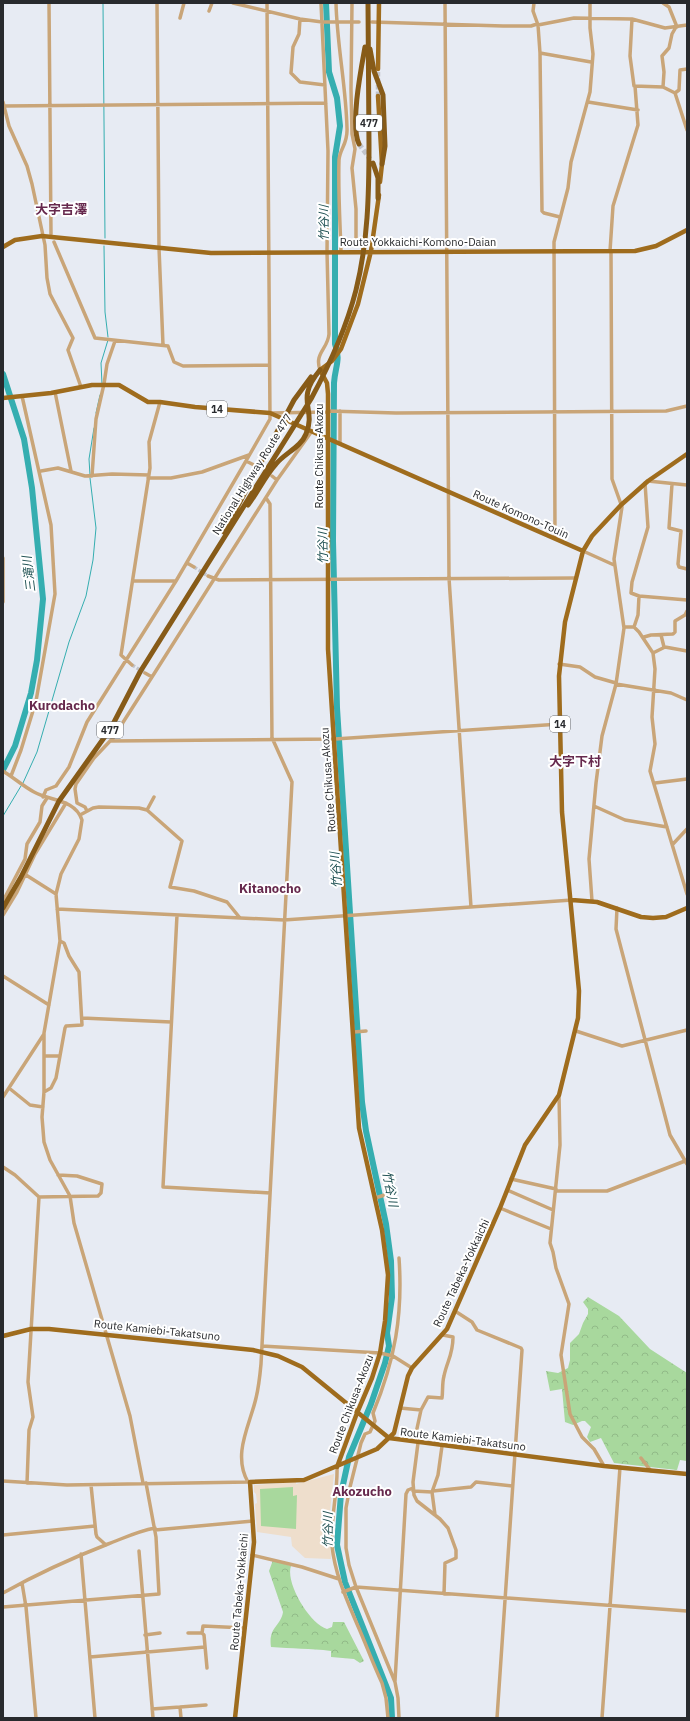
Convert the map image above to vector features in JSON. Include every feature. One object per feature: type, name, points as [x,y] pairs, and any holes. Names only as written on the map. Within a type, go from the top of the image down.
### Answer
[{"type":"highway","name":"National Highway Route 477","points":[[3,908],[21,877],[59,801],[111,728],[140,672],[292,431],[329,366],[356,289],[365,242],[369,187],[368,3]]},
{"type":"highway","points":[[359,144],[356,133],[357,102],[368,34]]},
{"type":"highway","points":[[368,34],[374,71],[383,95],[385,146],[382,164]]},
{"type":"highway","points":[[373,163],[378,178],[378,198]]},
{"type":"highway","points":[[215,551],[230,518],[294,400],[305,383],[320,370]]},
{"type":"highway","points":[[215,551],[275,464],[301,442],[305,436],[309,426],[307,391],[311,381],[320,370]]},
{"type":"main road","points":[[378,69],[379,3]]},
{"type":"main road","points":[[320,370],[337,356],[341,349],[358,304],[371,251],[382,164],[378,96]]},
{"type":"main road","name":"Route Yokkaichi-Komono-Daian","points":[[3,247],[15,240],[42,236],[211,252],[611,250],[647,249],[668,241],[687,230]]},
{"type":"main road","name":"Route Chikusa-Akozu","points":[[320,370],[328,388],[330,439],[328,649],[355,1032],[359,1128],[382,1230],[388,1275],[381,1353],[338,1466]]},
{"type":"main road","name":"Route Komono-Touin","points":[[3,398],[55,392],[103,384],[119,385],[142,400],[195,407],[270,413],[583,551]]},
{"type":"main road","points":[[583,551],[596,531],[646,482],[687,454]]},
{"type":"main road","name":"14","points":[[572,900],[562,812],[559,664],[565,622],[583,551]]},
{"type":"main road","points":[[572,900],[592,901],[641,917],[653,918],[666,917],[687,908]]},
{"type":"main road","name":"Route Tabeka-Yokkaichi","points":[[235,1718],[252,1555],[253,1521],[249,1482],[304,1480],[355,1460],[377,1449],[394,1433],[408,1376],[412,1368],[443,1335],[500,1208],[530,1135],[559,1095],[578,1018],[579,991],[572,900]]},
{"type":"main road","name":"Route Kamiebi-Takatsuno","points":[[3,1336],[31,1329],[49,1329],[262,1349],[302,1367],[372,1426],[389,1438],[418,1443],[604,1466],[687,1474]]},
{"type":"street","points":[[49,3],[51,234]]},
{"type":"street","points":[[157,3],[160,248],[163,345]]},
{"type":"street","points":[[180,18],[184,3]]},
{"type":"street","points":[[209,11],[212,3]]},
{"type":"street","points":[[233,3],[300,19],[323,22],[359,22]]},
{"type":"street","points":[[3,901],[26,859],[27,844],[40,822],[46,790],[56,786],[69,768],[87,722],[187,563],[219,503],[246,461],[270,419],[267,3]]},
{"type":"street","points":[[320,370],[318,360],[327,342],[329,334],[328,151],[321,3]]},
{"type":"street","points":[[336,3],[336,22],[347,127],[347,140],[340,158],[339,230],[341,251]]},
{"type":"street","points":[[352,3],[351,89],[352,134],[355,149],[352,168],[356,209],[356,242]]},
{"type":"street","points":[[445,3],[449,578],[471,907]]},
{"type":"street","points":[[534,3],[533,11],[538,24],[540,53],[542,211],[544,213],[560,217]]},
{"type":"street","points":[[555,538],[554,240],[568,188],[571,162],[588,102],[592,54],[590,3]]},
{"type":"street","points":[[663,3],[669,7],[676,27],[672,34],[669,48],[662,56],[664,72],[663,87]]},
{"type":"street","points":[[372,22],[531,26],[567,18],[590,18],[632,19],[662,28],[687,25]]},
{"type":"street","points":[[300,19],[299,34],[293,47],[291,73],[300,82],[325,85]]},
{"type":"street","points":[[592,901],[589,859],[602,736],[616,683],[624,627],[614,566],[614,548],[622,505],[612,479],[611,250],[613,206],[638,125],[638,110],[630,56],[632,19]]},
{"type":"street","points":[[540,53],[591,62]]},
{"type":"street","points":[[675,93],[679,90],[680,70],[687,69]]},
{"type":"street","points":[[635,86],[663,87],[675,93],[687,130]]},
{"type":"street","points":[[3,102],[9,126],[27,166],[45,245],[48,288],[73,338],[68,350],[81,387]]},
{"type":"street","points":[[588,102],[638,110]]},
{"type":"street","points":[[4,106],[326,104]]},
{"type":"street","points":[[54,242],[79,298],[93,336],[98,339],[168,346],[174,362],[183,366],[269,365]]},
{"type":"street","points":[[91,476],[95,425],[107,364],[115,341]]},
{"type":"street","points":[[55,392],[71,471]]},
{"type":"street","points":[[10,775],[21,750],[36,701],[55,594],[53,537],[41,471],[21,396]]},
{"type":"street","points":[[132,665],[121,655],[148,477],[149,442],[160,402]]},
{"type":"street","points":[[270,413],[338,411],[666,411],[687,406]]},
{"type":"street","points":[[338,411],[338,443]]},
{"type":"street","points":[[87,810],[85,807],[77,803],[75,790],[76,784],[94,758],[110,741],[277,480],[312,431]]},
{"type":"street","points":[[41,471],[58,468],[91,476],[112,474],[171,478],[202,472],[249,455]]},
{"type":"street","points":[[246,461],[254,465]]},
{"type":"street","points":[[272,476],[277,480]]},
{"type":"street","points":[[687,485],[646,482],[648,528],[632,582],[631,593],[639,596],[687,600]]},
{"type":"street","points":[[672,484],[669,528],[681,531],[678,564],[680,567],[687,569]]},
{"type":"street","points":[[3,1481],[91,1486],[145,1483],[249,1482],[242,1465],[243,1440],[256,1398],[262,1349],[292,782],[272,740],[270,504],[266,498]]},
{"type":"street","points":[[583,551],[614,566]]},
{"type":"street","points":[[3,558],[3,602]]},
{"type":"street","points":[[187,563],[194,567]]},
{"type":"street","points":[[208,576],[214,579],[271,580],[575,578]]},
{"type":"street","points":[[133,580],[176,581]]},
{"type":"street","points":[[634,627],[638,615],[639,596]]},
{"type":"street","points":[[644,637],[674,633],[675,621],[686,615],[687,611]]},
{"type":"street","points":[[624,627],[634,627],[644,637],[653,654],[654,689],[652,717],[655,744],[650,766],[687,894]]},
{"type":"street","points":[[661,635],[664,647]]},
{"type":"street","points":[[653,654],[664,647],[687,652]]},
{"type":"street","points":[[559,664],[580,667],[595,677],[616,683],[671,693],[687,700]]},
{"type":"street","points":[[146,673],[152,677]]},
{"type":"street","points":[[110,741],[335,739],[560,724]]},
{"type":"street","points":[[3,771],[25,787],[45,797],[66,803],[74,808],[80,815],[82,825],[79,839],[61,874],[56,894],[60,941],[44,1033],[44,1092],[42,1128],[44,1142],[50,1160],[70,1196],[74,1223],[130,1416],[155,1529],[159,1565],[159,1594],[3,1607]]},
{"type":"street","points":[[655,783],[687,779]]},
{"type":"street","points":[[147,810],[154,797]]},
{"type":"street","points":[[3,915],[26,875],[35,854],[66,803]]},
{"type":"street","points":[[594,806],[625,820],[667,827]]},
{"type":"street","points":[[80,815],[87,810],[99,807],[140,808],[147,810],[182,841],[170,887],[194,891],[227,902],[240,918]]},
{"type":"street","points":[[673,844],[687,829]]},
{"type":"street","points":[[26,875],[56,894]]},
{"type":"street","points":[[57,909],[284,920],[572,900]]},
{"type":"street","points":[[511,1179],[556,1190],[607,1191],[686,1162],[670,1135],[616,929],[617,908]]},
{"type":"street","points":[[177,915],[162,1187],[270,1193]]},
{"type":"street","points":[[44,1092],[51,1088],[56,1078],[59,1056],[66,1026],[82,1025],[79,972],[69,956],[64,943],[60,941]]},
{"type":"street","points":[[3,976],[49,1005]]},
{"type":"street","points":[[82,1018],[171,1022]]},
{"type":"street","points":[[576,1031],[622,1046],[687,1030]]},
{"type":"street","points":[[355,1032],[365,1031]]},
{"type":"street","points":[[3,1097],[44,1033]]},
{"type":"street","points":[[44,1056],[59,1056]]},
{"type":"street","points":[[9,1088],[30,1105],[43,1107]]},
{"type":"street","points":[[559,1095],[560,1145],[550,1246],[554,1252],[556,1268],[569,1304],[561,1355],[570,1414],[582,1437],[594,1449],[604,1466]]},
{"type":"street","points":[[3,1167],[15,1175],[38,1197],[98,1196],[101,1193],[102,1184],[77,1176],[58,1175]]},
{"type":"street","points":[[507,1190],[554,1210]]},
{"type":"street","points":[[375,1198],[388,1194]]},
{"type":"street","points":[[26,1483],[29,1430],[33,1417],[28,1382],[38,1197]]},
{"type":"street","points":[[500,1208],[551,1229]]},
{"type":"street","points":[[399,1258],[400,1304],[393,1356],[373,1412],[375,1421],[370,1432],[364,1435],[355,1460],[346,1508],[346,1534],[349,1565],[356,1587],[395,1682],[398,1698],[399,1718]]},
{"type":"street","points":[[455,1311],[472,1322],[478,1330],[522,1350],[497,1718]]},
{"type":"street","points":[[443,1335],[453,1337],[452,1356],[444,1376],[442,1398],[428,1397],[421,1410],[416,1433],[418,1443],[413,1490],[417,1502],[435,1515],[448,1528],[457,1556],[445,1563],[444,1594]]},
{"type":"street","points":[[262,1349],[381,1353],[393,1356],[412,1368]]},
{"type":"street","points":[[400,1408],[421,1410]]},
{"type":"street","points":[[435,1515],[432,1491],[438,1476],[438,1466],[442,1446]]},
{"type":"street","points":[[641,1458],[650,1471]]},
{"type":"street","points":[[338,1466],[338,1480],[332,1525],[332,1546],[339,1579],[382,1683],[386,1698],[388,1718]]},
{"type":"street","points":[[602,1718],[620,1467]]},
{"type":"street","points":[[395,1682],[399,1590],[406,1494],[408,1490],[432,1491],[472,1487],[476,1482],[512,1486]]},
{"type":"street","points":[[91,1486],[97,1537],[106,1545]]},
{"type":"street","points":[[3,1593],[81,1554],[127,1536],[155,1529],[253,1521]]},
{"type":"street","points":[[3,1535],[95,1526]]},
{"type":"street","points":[[139,1551],[152,1718]]},
{"type":"street","points":[[81,1554],[95,1718]]},
{"type":"street","points":[[252,1555],[302,1567],[339,1579]]},
{"type":"street","points":[[22,1583],[26,1606],[36,1718]]},
{"type":"street","points":[[344,1592],[356,1587],[687,1611]]},
{"type":"street","points":[[207,1668],[204,1635],[202,1634],[203,1626],[245,1628]]},
{"type":"street","points":[[145,1635],[160,1633]]},
{"type":"street","points":[[188,1633],[202,1634]]},
{"type":"street","points":[[90,1658],[205,1647]]},
{"type":"street","points":[[152,1709],[206,1705]]},
{"type":"street","points":[[180,1707],[182,1718]]},
{"type":"shaded area","points":[[334,1474],[329,1521],[331,1559],[305,1558],[292,1546],[291,1537],[257,1532],[255,1504],[257,1503],[254,1485],[296,1482],[296,1484]]},
{"type":"green space","points":[[588,1297],[619,1316],[650,1349],[687,1373],[687,1461],[680,1460],[677,1470],[614,1463],[601,1438],[590,1442],[587,1437],[591,1427],[585,1421],[573,1425],[565,1422],[562,1389],[550,1391],[546,1371],[558,1373],[568,1368],[570,1360],[570,1343],[579,1334],[588,1314],[588,1309],[583,1302]]},
{"type":"green space","points":[[293,1487],[293,1496],[297,1495],[296,1529],[261,1526],[260,1489]]},
{"type":"green space","points":[[273,1560],[291,1566],[290,1573],[295,1592],[300,1602],[320,1626],[327,1629],[332,1627],[333,1622],[344,1622],[364,1661],[360,1663],[354,1659],[331,1657],[331,1651],[271,1647],[271,1635],[280,1621],[283,1612],[269,1571]]},
{"type":"waterway","points":[[103,3],[105,238]]},
{"type":"waterway","name":"竹谷川","points":[[326,3],[329,72],[337,98],[340,126],[335,157],[335,344],[338,359],[334,383],[333,541],[337,708],[362,1102],[366,1131],[386,1224],[391,1261],[392,1297],[387,1333],[389,1346],[385,1363],[371,1404],[349,1457],[341,1494],[337,1545],[345,1582],[391,1698],[392,1718]]},
{"type":"waterway","points":[[104,246],[105,312],[108,337]]},
{"type":"waterway","points":[[102,384],[101,363],[108,340]]},
{"type":"waterway","name":"三滝川","points":[[3,374],[24,439],[32,488],[43,599],[37,660],[31,693],[15,746],[3,770]]},
{"type":"waterway","points":[[96,413],[100,395]]},
{"type":"waterway","points":[[90,475],[89,459],[94,428]]},
{"type":"waterway","points":[[23,783],[37,752],[69,642],[86,596],[93,560],[96,528],[90,478]]},
{"type":"waterway","points":[[3,816],[21,786]]},
{"type":"tunnel","points":[[378,69],[378,96]]},
{"type":"tunnel","points":[[359,144],[370,159]]},
{"type":"tunnel","points":[[194,567],[208,576]]},
{"type":"tunnel","points":[[132,665],[145,673]]},
{"type":"district","name":"大字吉澤","points":[[61,209]]},
{"type":"district","name":"Kurodacho","points":[[62,705]]},
{"type":"district","name":"大字下村","points":[[575,761]]},
{"type":"district","name":"Kitanocho","points":[[270,888]]},
{"type":"district","name":"Akozucho","points":[[362,1491]]}]
